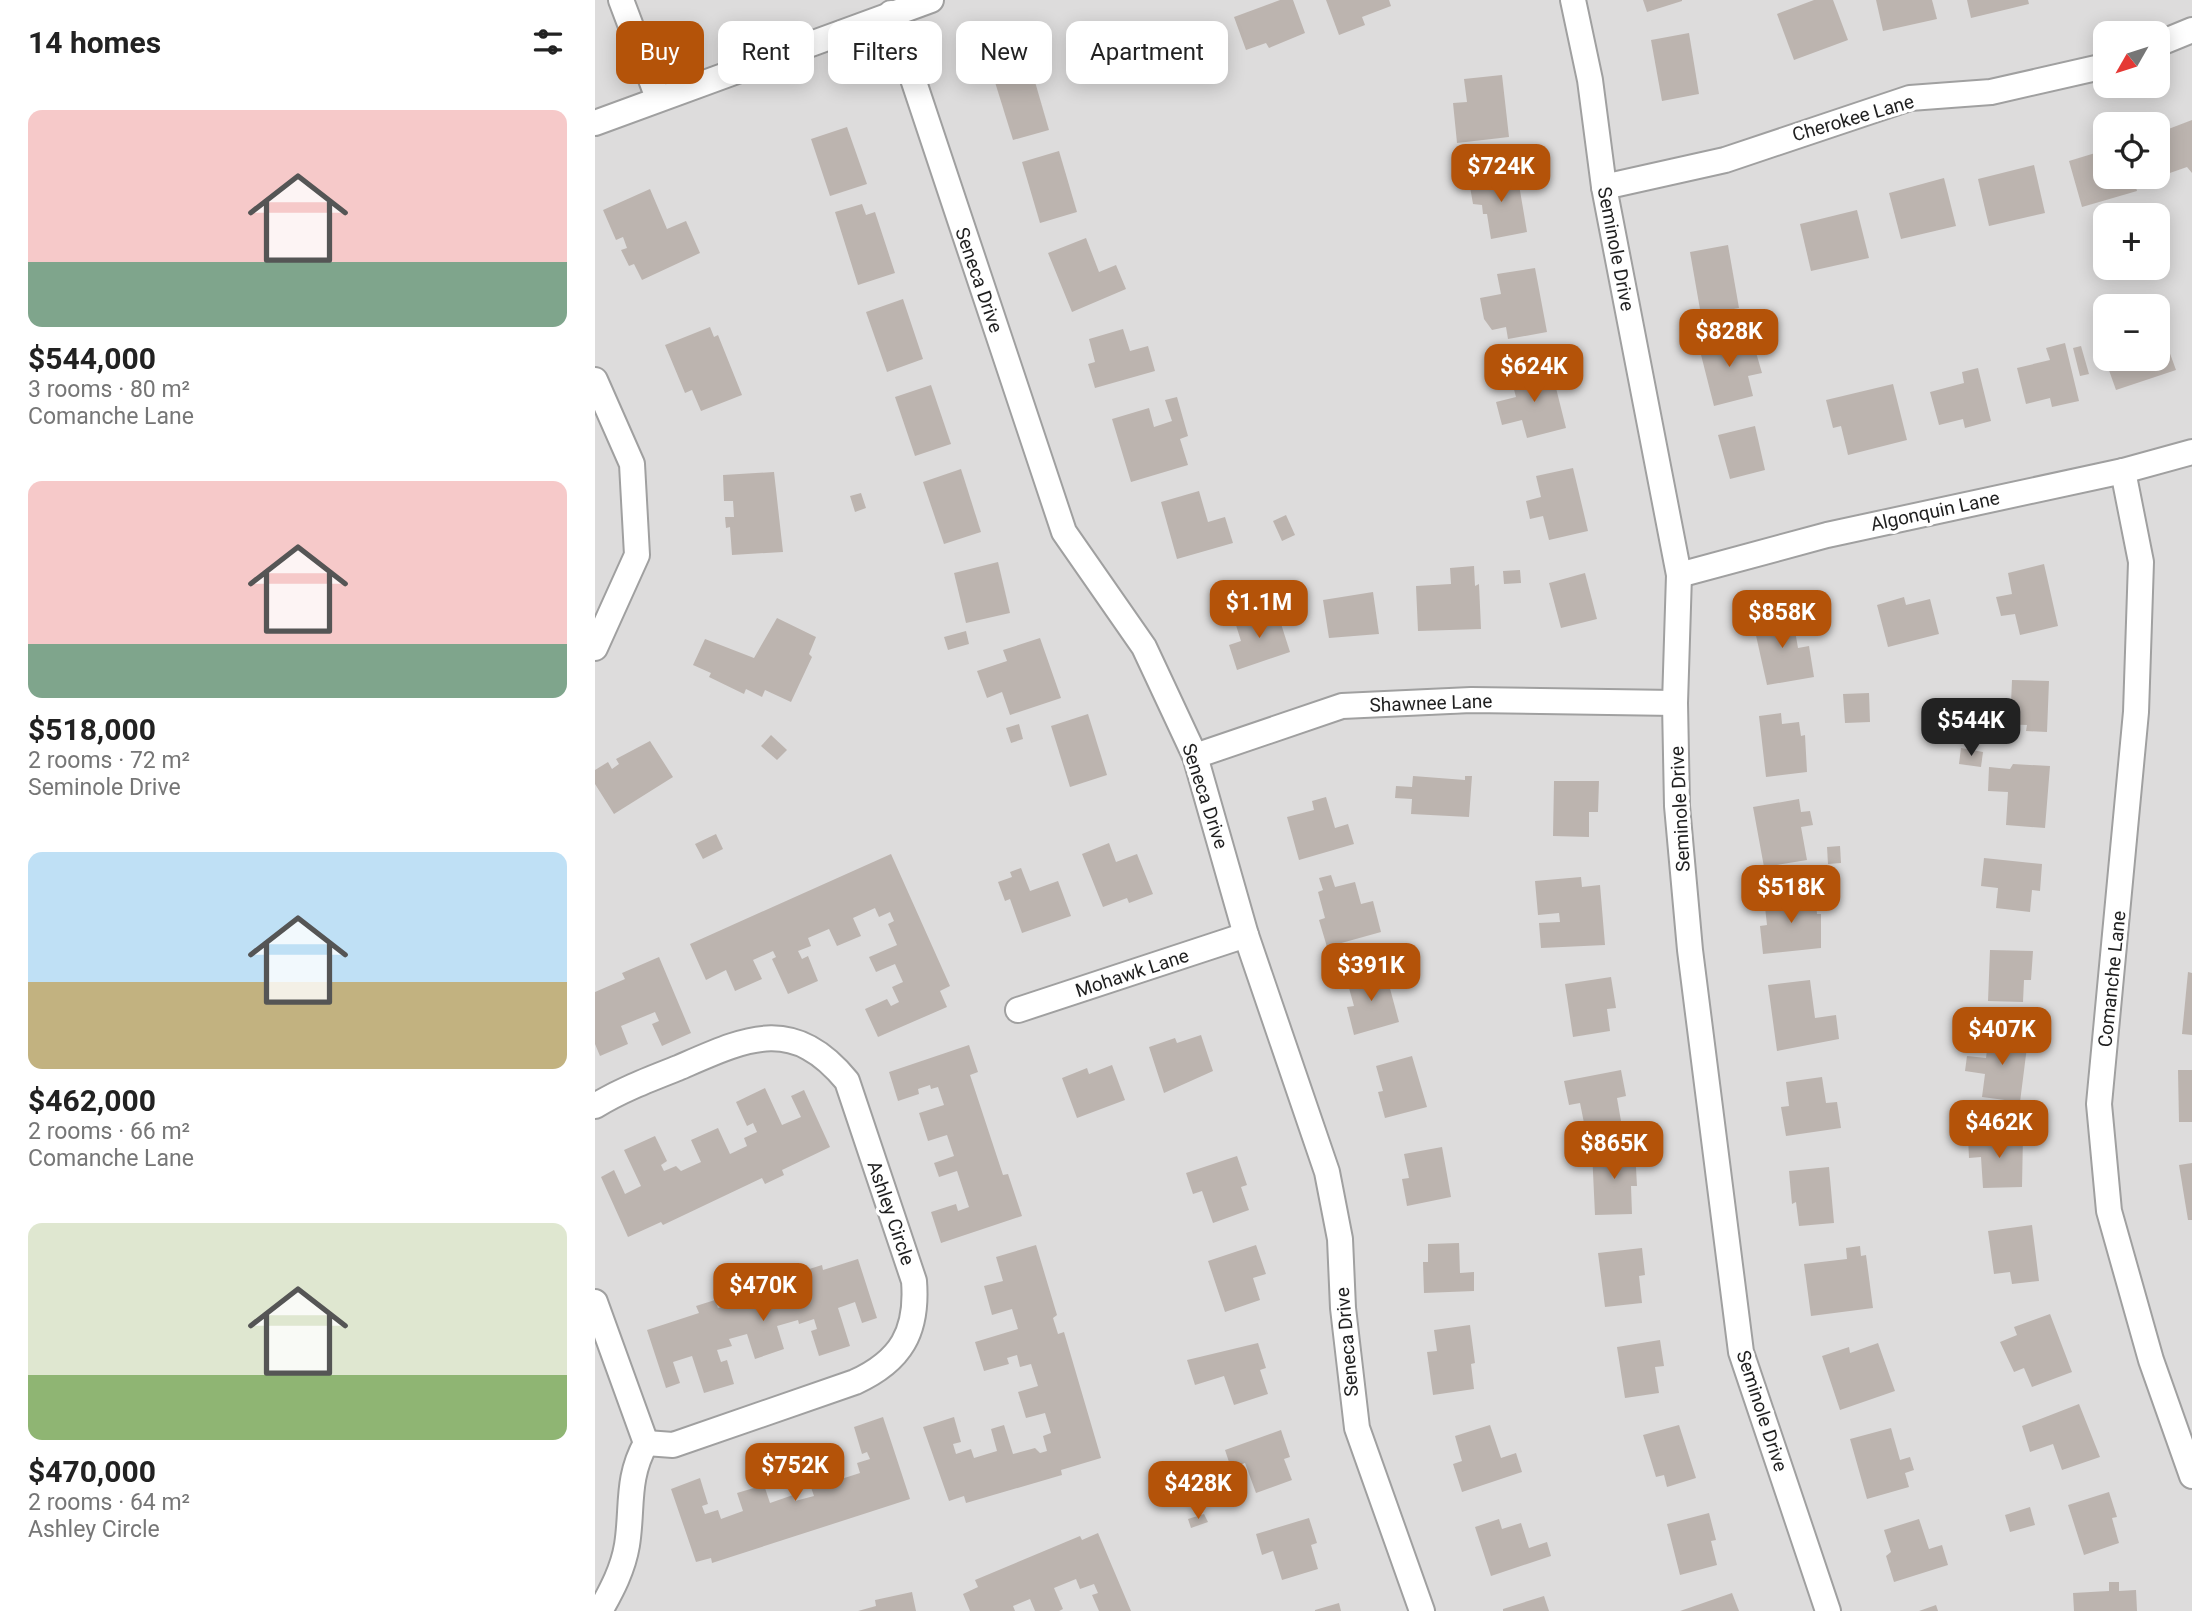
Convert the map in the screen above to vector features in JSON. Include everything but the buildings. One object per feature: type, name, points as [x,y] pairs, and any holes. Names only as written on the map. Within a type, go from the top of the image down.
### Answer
[{"type":"street","points":[[621,0],[658,98]]},
{"type":"street","points":[[595,123],[931,0]]},
{"type":"street","name":"Seminole Drive","points":[[1573,0],[1590,80],[1604,187],[1679,575],[1675,703],[1677,806],[1690,950],[1741,1352],[1828,1611]]},
{"type":"street","name":"Seneca Drive","points":[[891,13],[1064,532],[1144,647],[1195,756],[1247,936],[1327,1172],[1340,1239],[1343,1308],[1357,1428],[1422,1611]]},
{"type":"street","points":[[2170,39],[2192,30]]},
{"type":"street","name":"Cherokee Lane","points":[[1604,187],[1725,160],[1910,98],[1991,92],[2093,69]]},
{"type":"street","points":[[595,380],[632,464],[637,555],[595,649]]},
{"type":"street","name":"Algonquin Lane","points":[[1679,575],[1827,535],[2123,471],[2192,452]]},
{"type":"street","name":"Comanche Lane","points":[[2123,471],[2141,562],[2137,699],[2099,1104],[2109,1211],[2151,1360],[2192,1476]]},
{"type":"street","name":"Shawnee Lane","points":[[1195,756],[1342,706],[1471,700],[1675,703]]},
{"type":"street","name":"Mohawk Lane","points":[[1018,1010],[1247,936]]},
{"type":"street","name":"Ashley Circle","points":[[595,1106],[745,1039],[780,1038],[811,1049],[830,1061],[847,1081],[914,1281],[916,1307],[909,1332],[898,1351],[880,1371],[673,1445],[646,1444]]},
{"type":"street","points":[[595,1302],[646,1444],[631,1477],[627,1545],[619,1575],[600,1611]]},
{"type":"shaded area","points":[[595,0],[2192,0],[2192,1611],[595,1611]]}]
